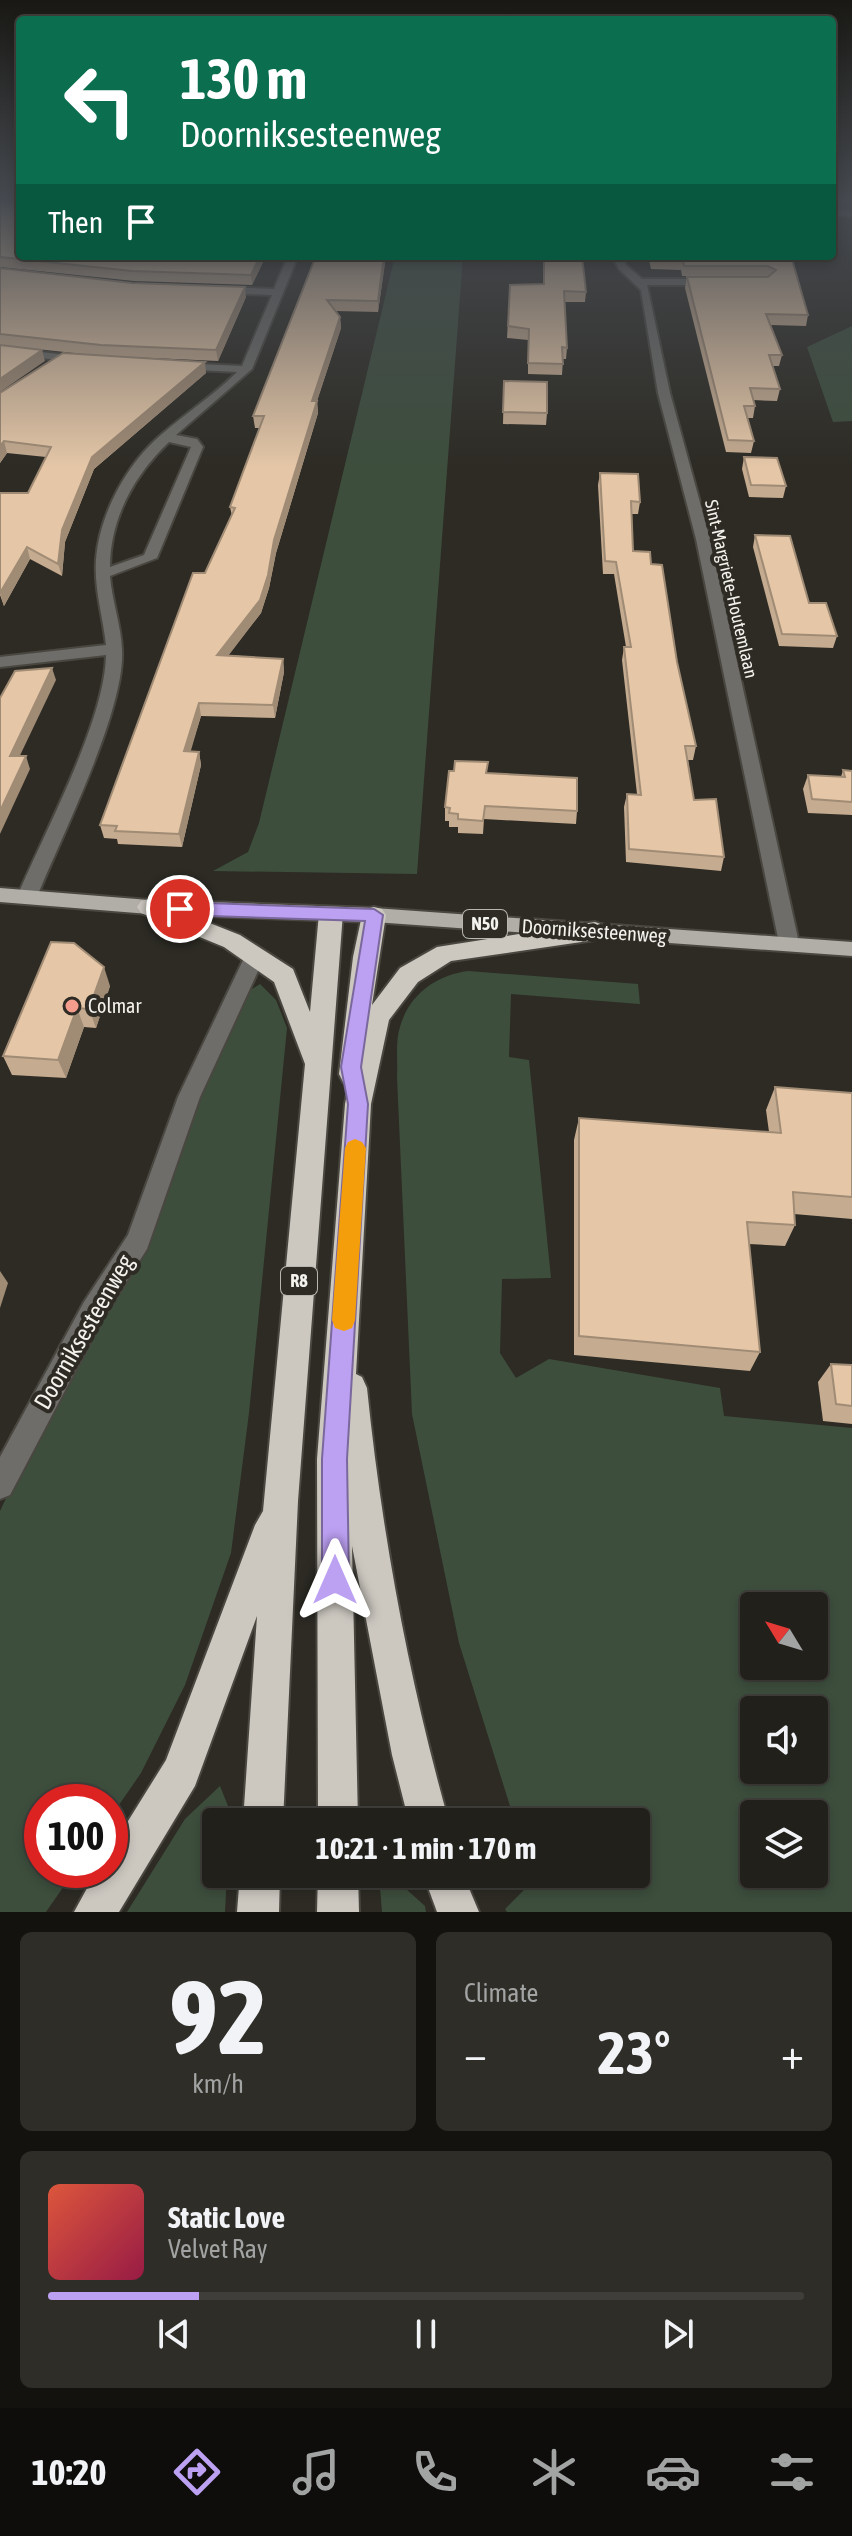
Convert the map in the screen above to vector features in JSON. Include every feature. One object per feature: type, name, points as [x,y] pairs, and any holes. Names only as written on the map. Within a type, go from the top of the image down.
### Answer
[{"type":"highway","points":[[149,907],[232,941],[284,976],[317,1062]]},
{"type":"highway","name":"R8","points":[[264,1808],[281,1501],[331,913]]},
{"type":"highway","name":"R8","points":[[338,1808],[334,1459],[358,1104],[351,1067],[374,915]]},
{"type":"highway","points":[[358,1104],[377,1017],[409,975],[445,953],[595,931]]},
{"type":"highway","points":[[344,1313],[362,1507],[411,1755],[425,1808]]},
{"type":"highway","points":[[95,1912],[181,1772],[281,1501]]},
{"type":"highway","points":[[258,1912],[259,1888]]},
{"type":"highway","points":[[338,1888],[338,1912]]},
{"type":"highway","points":[[449,1888],[458,1912]]},
{"type":"main road","name":"Doorniksesteenweg","points":[[0,895],[149,907],[374,915],[852,949]]},
{"type":"street","points":[[27,897],[93,734],[112,674],[115,649],[103,574],[107,529],[129,481],[164,437],[234,383],[246,369],[278,292],[235,290]]},
{"type":"street","name":"Sint-Margriete-Houtemlaan","points":[[646,290],[664,393],[703,539],[789,943]]},
{"type":"street","points":[[0,350],[90,360]]},
{"type":"street","points":[[49,366],[62,358]]},
{"type":"street","points":[[164,365],[246,369]]},
{"type":"street","points":[[103,574],[150,558],[197,447],[193,442],[164,437]]},
{"type":"street","points":[[0,662],[115,649]]},
{"type":"street","name":"Doorniksesteenweg","points":[[0,1485],[93,1311],[138,1241],[189,1097],[255,956]]},
{"type":"green space","points":[[387,290],[460,290],[417,874],[213,871],[248,852],[259,823]]},
{"type":"green space","points":[[852,326],[852,421],[833,422],[807,347]]},
{"type":"green space","points":[[468,971],[638,984],[640,1004],[511,994],[509,1057],[529,1060],[551,1278],[502,1279],[500,1353],[516,1378],[549,1359],[720,1388],[724,1416],[852,1428],[852,1912],[507,1912],[505,1909],[526,1888],[650,1888],[650,1808],[511,1808],[459,1643],[412,1414],[397,1077],[398,1033],[404,1015],[417,996],[446,977]]},
{"type":"green space","points":[[260,984],[276,1000],[287,1028],[249,1413],[231,1553],[185,1685],[141,1773],[128,1792],[128,1784],[24,1784],[24,1888],[63,1888],[46,1912],[0,1912],[0,1511],[246,993]]},
{"type":"green space","points":[[220,1786],[228,1808],[202,1808],[202,1888],[226,1888],[225,1912],[127,1912],[185,1819]]},
{"type":"green space","points":[[380,1888],[405,1888],[425,1906],[426,1912],[382,1912]]},
{"type":"building","points":[[0,290],[244,290],[216,350],[101,345],[0,334]]},
{"type":"building","points":[[303,290],[379,290],[378,301],[327,300],[340,317],[312,401],[317,401],[274,540],[268,575],[260,600],[217,655],[283,659],[273,705],[199,703],[184,751],[199,752],[179,834],[115,831],[117,826],[100,825],[193,573],[205,573],[235,508],[230,507],[264,416],[253,416]]},
{"type":"building","points":[[510,290],[586,290],[564,291],[567,348],[562,347],[563,364],[528,363],[529,329],[508,326]]},
{"type":"building","points":[[690,290],[801,290],[808,315],[766,314],[782,355],[769,355],[780,389],[750,388],[755,406],[744,406],[754,441],[728,440]]},
{"type":"building","points":[[0,345],[42,350],[0,379]]},
{"type":"building","points":[[63,353],[205,362],[92,457],[62,530],[58,564],[27,547],[0,593],[0,493],[28,493],[51,447],[4,441],[0,446],[0,393]]},
{"type":"building","points":[[504,381],[547,382],[547,413],[503,412]]},
{"type":"building","points":[[744,457],[777,458],[786,486],[751,485]]},
{"type":"building","points":[[600,473],[638,474],[640,502],[631,501],[633,551],[650,552],[651,564],[662,565],[677,662],[696,746],[685,746],[694,800],[716,799],[724,857],[629,849],[627,794],[641,795],[624,647],[631,647],[616,562],[605,561]]},
{"type":"building","points":[[755,535],[790,536],[809,603],[826,603],[837,636],[782,634]]},
{"type":"building","points":[[52,668],[10,756],[26,756],[0,811],[0,698],[15,671]]},
{"type":"building","points":[[455,761],[488,762],[486,773],[577,778],[577,811],[485,806],[483,821],[458,819],[458,814],[449,813],[450,808],[445,807],[449,771],[454,771]]},
{"type":"building","points":[[843,770],[852,771],[852,802],[812,799],[808,775],[845,777]]},
{"type":"building","name":"Colmar","points":[[51,942],[74,943],[104,967],[89,1009],[77,1008],[58,1060],[3,1056]]},
{"type":"building","points":[[775,1087],[852,1093],[852,1197],[793,1192],[795,1225],[747,1222],[760,1352],[579,1336],[579,1118],[781,1133]]},
{"type":"building","points":[[831,1364],[852,1365],[852,1406],[836,1404]]},
{"type":"slow traffic","points":[[344,1320],[355,1148]]},
{"type":"place","name":"Colmar","points":[[72,1006]]},
{"type":"route","points":[[180,909],[374,915],[365,957],[351,1067],[358,1104],[334,1459],[335,1580]]}]
